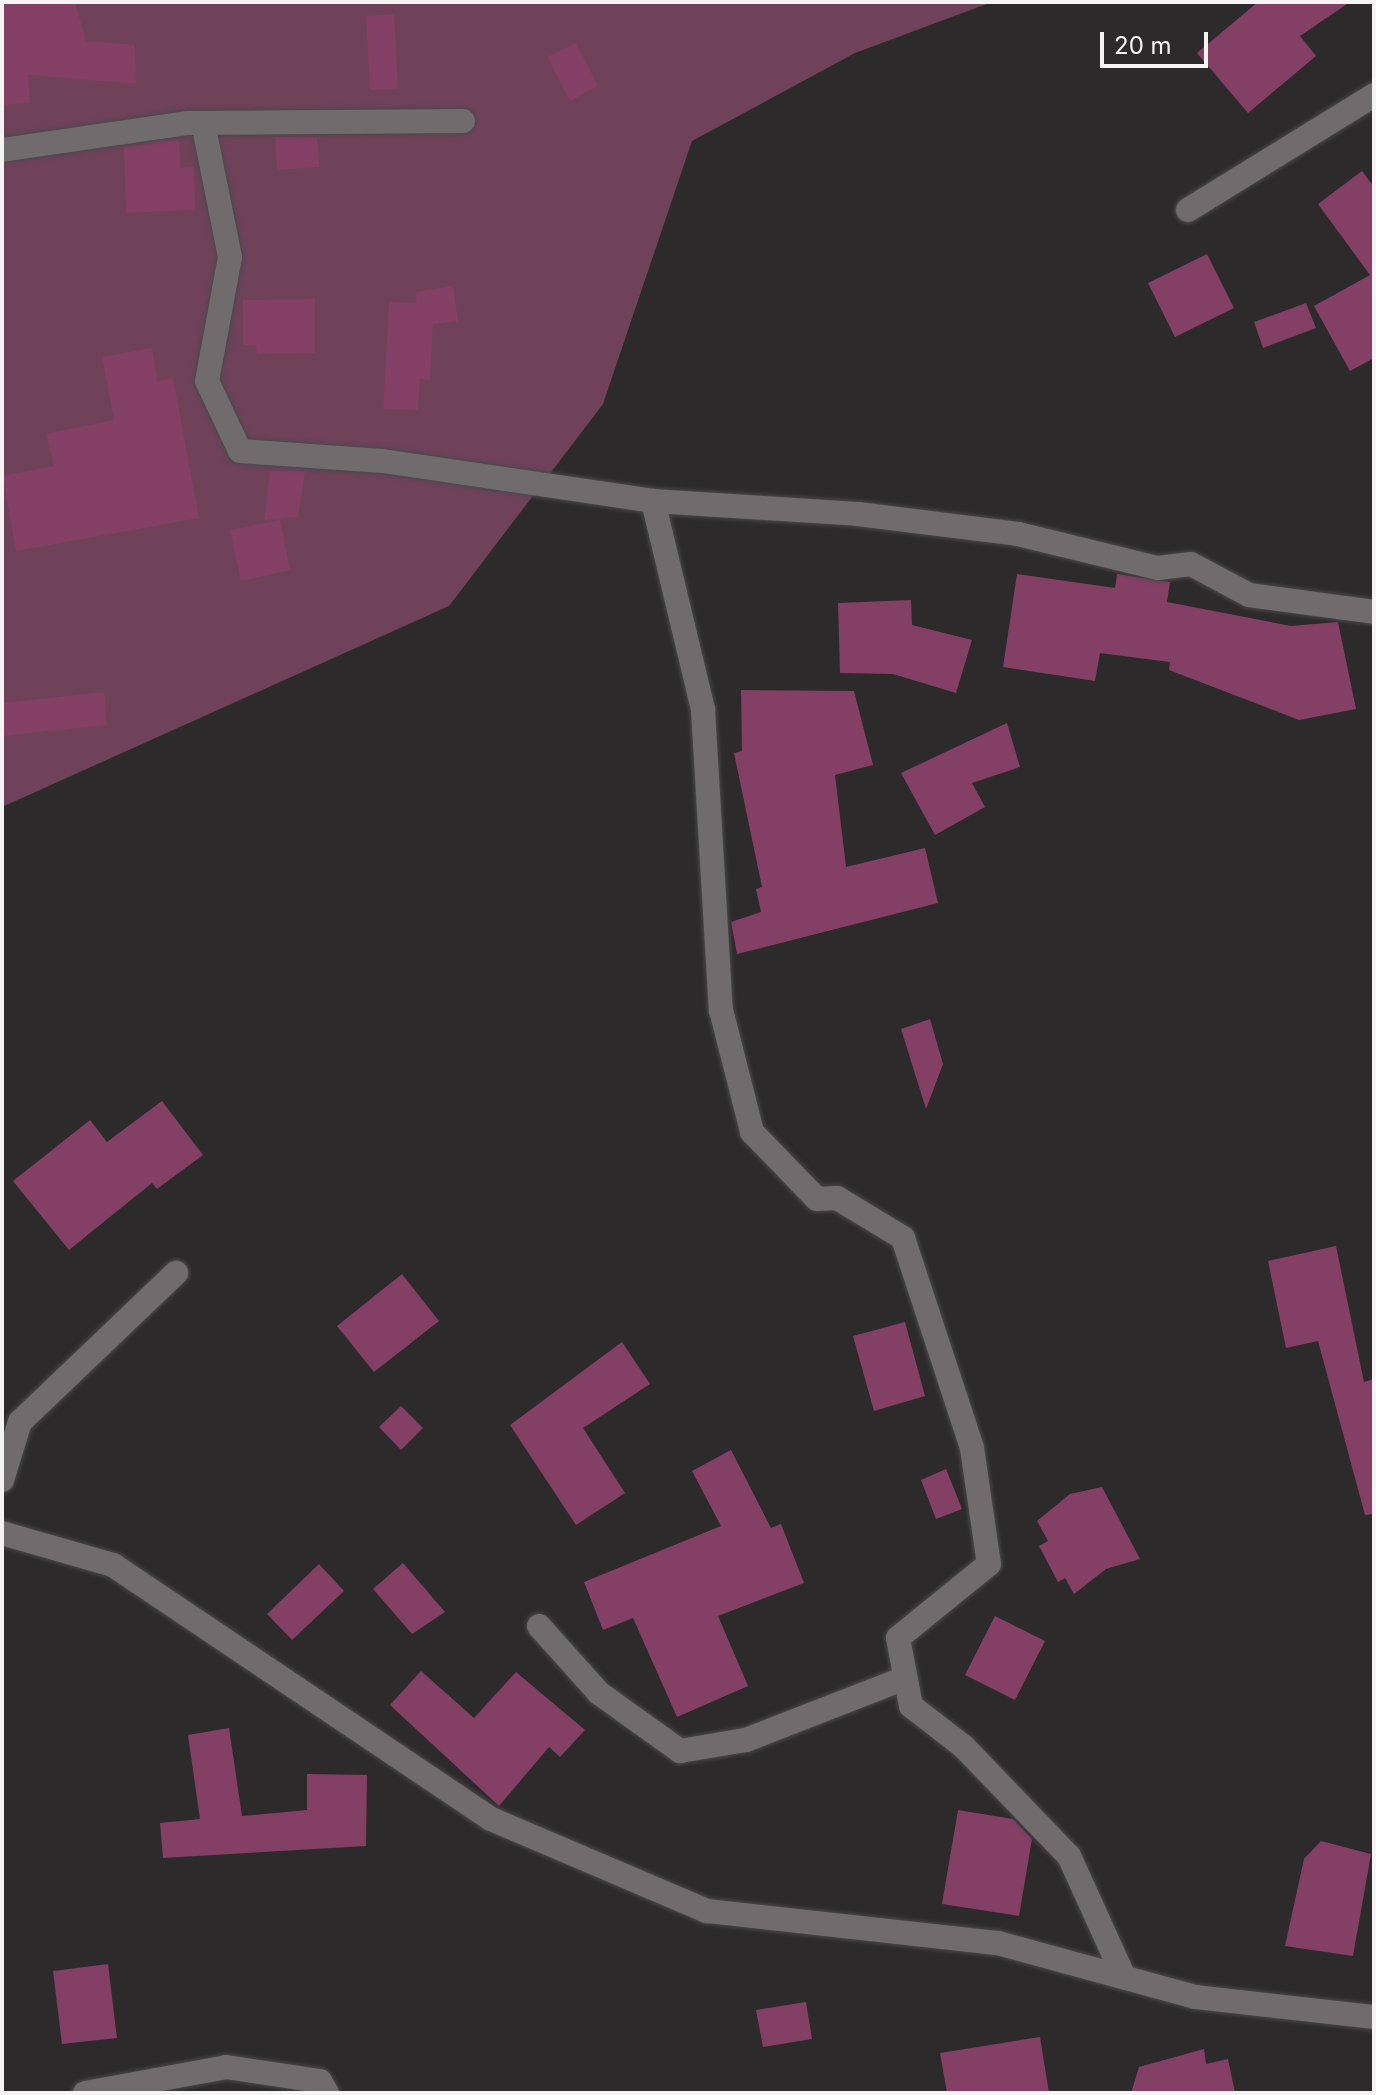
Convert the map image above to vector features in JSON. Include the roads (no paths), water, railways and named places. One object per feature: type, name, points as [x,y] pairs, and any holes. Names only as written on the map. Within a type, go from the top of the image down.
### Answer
[{"type":"street","points":[[1188,210],[1374,95]]},
{"type":"street","points":[[2,150],[203,123],[463,121]]},
{"type":"street","points":[[203,123],[230,257],[207,381],[240,451],[383,461],[653,501],[858,514],[1018,534],[1158,568],[1191,564],[1249,595],[1374,612]]},
{"type":"street","points":[[653,501],[703,710],[721,1010],[752,1132],[817,1199],[837,1198],[903,1238],[972,1448],[989,1564],[898,1638],[911,1706],[964,1747],[1069,1856],[1124,1977]]},
{"type":"street","points":[[2,1480],[20,1422],[176,1273]]},
{"type":"street","points":[[2,1533],[113,1565],[491,1819],[707,1911],[998,1943],[1195,1997],[1374,2017]]},
{"type":"street","points":[[539,1626],[599,1693],[680,1751],[746,1740],[905,1678]]},
{"type":"street","points":[[85,2093],[226,2067],[320,2081],[327,2093]]}]
